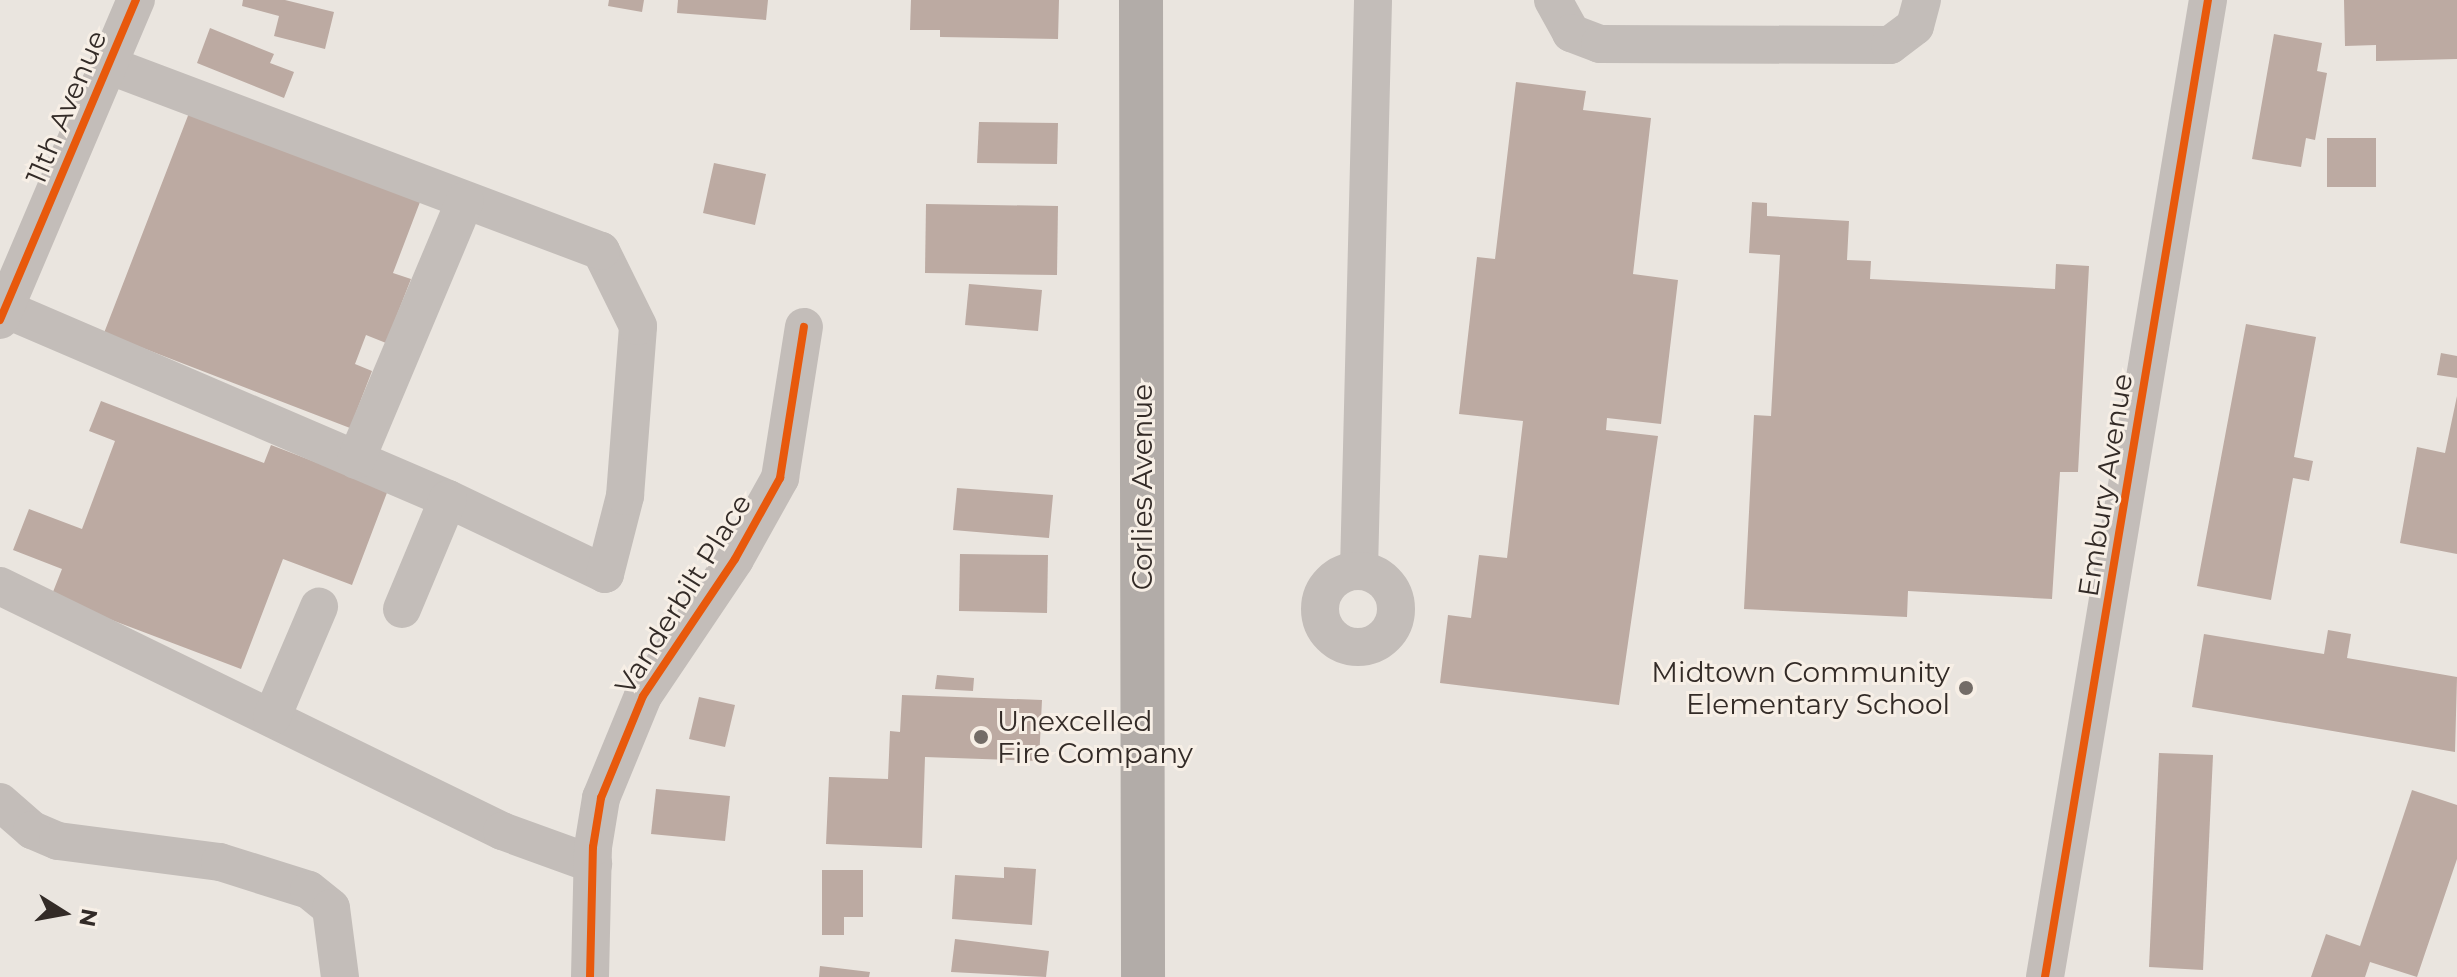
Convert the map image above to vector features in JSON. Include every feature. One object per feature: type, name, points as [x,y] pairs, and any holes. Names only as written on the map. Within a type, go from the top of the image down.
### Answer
[{"type":"main road","name":"Corlies Avenue","points":[[1141,0],[1142,976]]},
{"type":"street","name":"11th Avenue","points":[[2,314],[136,0]]},
{"type":"street","points":[[1359,570],[1373,0]]},
{"type":"street","points":[[1553,0],[1571,33],[1600,44],[1844,45],[1890,45],[1915,26],[1922,0]]},
{"type":"street","name":"Embury Avenue","points":[[2045,977],[2208,0]]},
{"type":"street","points":[[2,314],[448,499],[605,574],[625,496],[638,326],[601,251],[108,65]]},
{"type":"street","points":[[356,460],[465,201]]},
{"type":"street","name":"Vanderbilt Place","points":[[590,977],[593,864],[601,798],[619,742],[780,478],[804,327]]},
{"type":"street","points":[[402,609],[448,499]]},
{"type":"street","points":[[0,586],[111,644],[272,717],[502,831],[593,864]]},
{"type":"street","points":[[272,717],[319,607]]},
{"type":"street","points":[[0,802],[32,830],[58,841],[220,862],[309,890],[331,908],[340,977]]},
{"type":"building","points":[[243,0],[285,0],[334,12],[325,49],[274,36],[279,16],[242,6]]},
{"type":"building","points":[[609,0],[644,0],[642,12],[608,6]]},
{"type":"building","points":[[678,0],[768,0],[766,20],[677,13]]},
{"type":"building","points":[[911,0],[1059,0],[1058,39],[940,37],[940,30],[910,30]]},
{"type":"building","points":[[2344,0],[2457,0],[2457,59],[2376,61],[2376,45],[2345,46]]},
{"type":"building","points":[[210,28],[274,54],[270,63],[294,72],[284,98],[197,63]]},
{"type":"building","points":[[2274,34],[2322,43],[2317,71],[2327,73],[2315,140],[2306,138],[2301,167],[2252,159]]},
{"type":"building","points":[[1516,82],[1586,91],[1583,110],[1651,118],[1633,274],[1678,280],[1661,424],[1607,418],[1606,430],[1658,436],[1619,705],[1440,683],[1448,615],[1471,618],[1479,555],[1507,558],[1523,421],[1459,414],[1477,257],[1495,259]]},
{"type":"building","points":[[189,113],[420,202],[393,273],[411,279],[386,343],[366,335],[355,364],[372,371],[350,428],[104,333]]},
{"type":"building","points":[[979,122],[1058,123],[1057,164],[977,163]]},
{"type":"building","points":[[2327,138],[2376,138],[2376,187],[2327,187]]},
{"type":"building","points":[[714,163],[766,174],[755,225],[703,213]]},
{"type":"building","points":[[1752,202],[1767,203],[1767,216],[1849,221],[1847,260],[1871,261],[1870,279],[2055,289],[2056,264],[2089,266],[2078,472],[2060,472],[2052,599],[1908,591],[1907,617],[1744,609],[1754,415],[1771,416],[1780,255],[1749,253]]},
{"type":"building","points":[[926,204],[1058,206],[1057,275],[925,273]]},
{"type":"building","points":[[969,284],[1042,290],[1038,331],[965,325]]},
{"type":"building","points":[[2246,324],[2316,337],[2294,457],[2313,461],[2309,481],[2293,478],[2271,600],[2197,586]]},
{"type":"building","points":[[2441,353],[2457,356],[2457,378],[2437,375]]},
{"type":"building","points":[[2457,396],[2457,554],[2400,543],[2417,447],[2445,453]]},
{"type":"building","points":[[101,401],[264,463],[271,445],[388,490],[352,585],[283,559],[241,669],[51,597],[62,569],[13,550],[29,509],[82,529],[115,441],[89,431]]},
{"type":"building","points":[[957,488],[1053,495],[1049,538],[953,530]]},
{"type":"building","points":[[960,554],[1048,555],[1047,613],[959,611]]},
{"type":"building","points":[[2328,630],[2351,634],[2347,658],[2457,677],[2455,752],[2192,707],[2204,634],[2324,654]]},
{"type":"building","points":[[937,675],[974,678],[973,691],[935,689]]},
{"type":"building","points":[[902,695],[1042,700],[1039,761],[925,757],[922,848],[826,844],[829,777],[888,779],[890,731],[900,732]]},
{"type":"building","points":[[699,697],[735,705],[725,747],[689,739]]},
{"type":"building","points":[[2159,753],[2213,755],[2203,970],[2149,967]]},
{"type":"building","points":[[656,789],[730,796],[725,841],[651,834]]},
{"type":"building","points":[[2412,790],[2457,805],[2457,859],[2417,977],[2370,962],[2365,977],[2311,977],[2326,934],[2360,946]]},
{"type":"building","points":[[1004,867],[1036,869],[1032,925],[952,919],[955,875],[1004,878]]},
{"type":"building","points":[[822,870],[863,870],[863,917],[844,917],[844,935],[822,935]]},
{"type":"building","points":[[955,939],[1049,951],[1046,977],[951,972]]},
{"type":"building","points":[[820,966],[870,972],[869,977],[819,977]]},
{"type":"cycle path","points":[[0,320],[136,0]]},
{"type":"cycle path","points":[[2045,977],[2208,0]]},
{"type":"cycle path","points":[[590,977],[593,847],[601,798],[643,696],[735,559],[780,478],[804,327]]},
{"type":"place","name":"Midtown Community Elementary School","points":[[1966,688]]},
{"type":"place","name":"Unexcelled Fire Company","points":[[981,737]]}]
